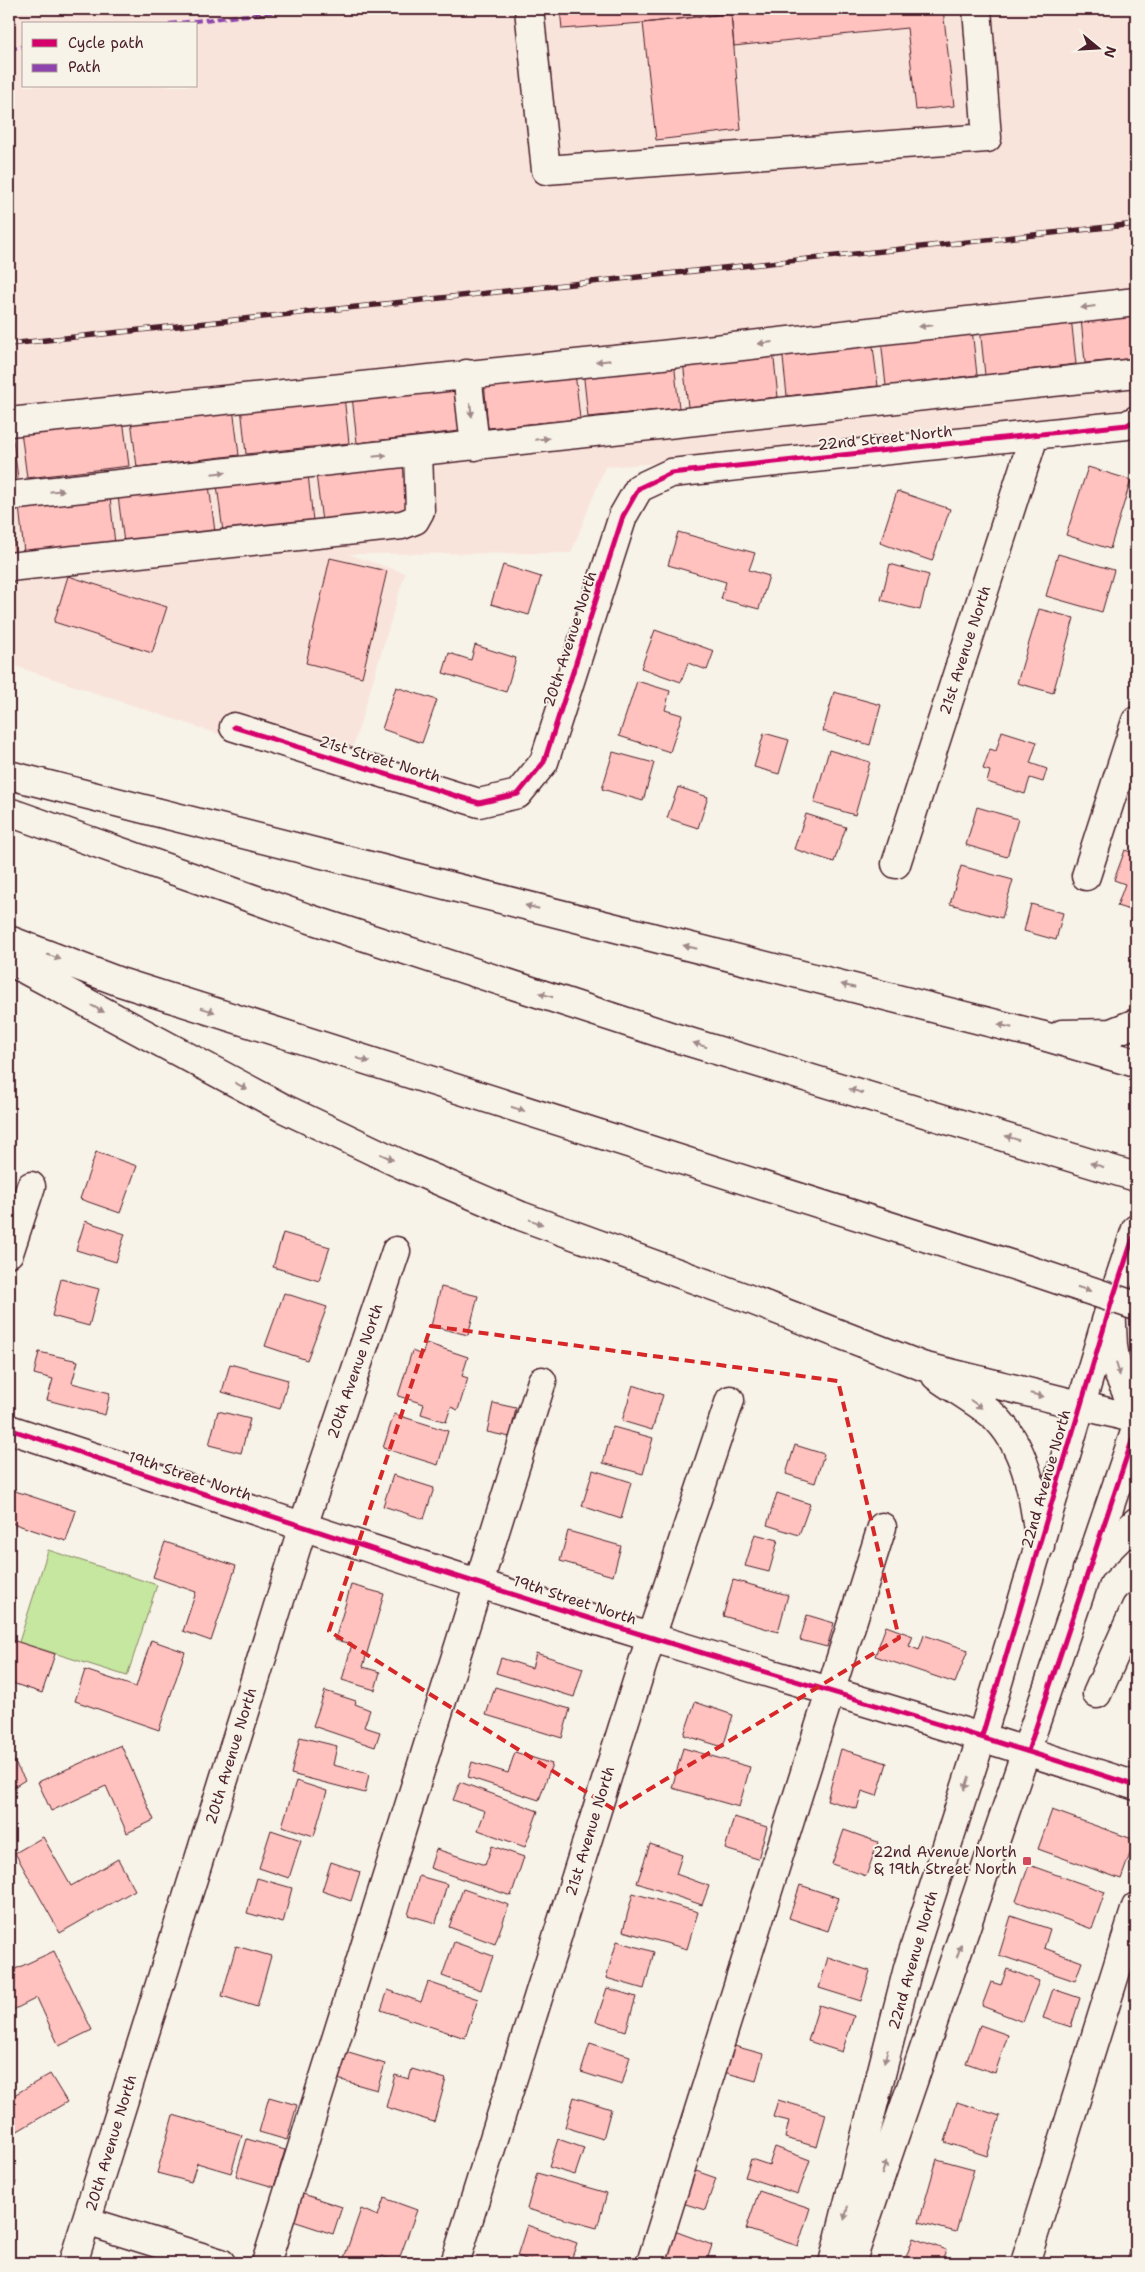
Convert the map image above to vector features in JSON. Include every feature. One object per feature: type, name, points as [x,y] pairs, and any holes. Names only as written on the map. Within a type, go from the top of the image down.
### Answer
[{"type":"main road","points":[[529,9],[546,170],[987,138],[978,9]]},
{"type":"main road","points":[[9,422],[1136,302]]},
{"type":"main road","points":[[9,496],[1136,373]]},
{"type":"main road","points":[[466,374],[475,446]]},
{"type":"main road","name":"22nd Street North","points":[[639,488],[672,473],[1034,436],[1127,425],[1136,420]]},
{"type":"main road","name":"21st Avenue North","points":[[896,864],[1034,436]]},
{"type":"main road","points":[[9,567],[402,525],[416,520],[420,511],[418,452]]},
{"type":"main road","name":"20th Avenue North","points":[[518,794],[544,762],[623,516],[639,488]]},
{"type":"main road","points":[[1086,876],[1136,721]]},
{"type":"main road","name":"21st Street North","points":[[234,727],[479,803],[518,794]]},
{"type":"main road","points":[[9,775],[1040,1035],[1136,1063]]},
{"type":"main road","points":[[9,812],[325,924],[673,1036],[1136,1177]]},
{"type":"main road","points":[[9,940],[120,982],[1038,1273],[1124,1305],[1113,1346],[1117,1371],[1136,1413]]},
{"type":"main road","points":[[9,961],[283,1108],[407,1167],[521,1216],[758,1303],[922,1366],[1136,1419]]},
{"type":"main road","points":[[1040,1035],[1111,1033],[1136,1023]]},
{"type":"main road","points":[[9,1252],[31,1186]]},
{"type":"main road","name":"22nd Avenue North","points":[[834,2263],[908,1968],[982,1736],[1081,1405],[1124,1305],[1136,1229]]},
{"type":"main road","name":"20th Avenue North","points":[[73,2263],[303,1526],[396,1251]]},
{"type":"main road","points":[[922,1366],[998,1420],[1018,1451],[1034,1501],[1040,1546]]},
{"type":"main road","points":[[266,2263],[542,1381]]},
{"type":"main road","name":"21st Avenue North","points":[[455,2263],[651,1637],[730,1400]]},
{"type":"main road","name":"19th Street North","points":[[9,1429],[303,1526],[651,1637],[982,1736],[1136,1786]]},
{"type":"main road","points":[[851,2263],[1028,1751],[1087,1570],[1136,1429]]},
{"type":"main road","points":[[1087,1570],[1136,1522]]},
{"type":"main road","points":[[651,2263],[882,1527]]},
{"type":"main road","points":[[1097,1694],[1136,1609]]},
{"type":"main road","points":[[1025,2263],[1136,1907]]},
{"type":"main road","points":[[86,2221],[221,2263]]},
{"type":"highlighted area","points":[[431,1326],[838,1381],[899,1638],[615,1810],[329,1631]]},
{"type":"shaded area","points":[[9,9],[1136,9],[1136,404],[1121,413],[1035,423],[1025,419],[1023,424],[659,463],[605,467],[571,553],[348,554],[405,573],[352,751],[230,738],[9,664]]},
{"type":"green space","points":[[48,1550],[157,1585],[127,1676],[19,1642]]},
{"type":"building","points":[[560,9],[769,9],[643,23],[562,29]]},
{"type":"building","points":[[769,9],[943,9],[954,106],[916,110],[907,28],[734,46],[731,13]]},
{"type":"building","points":[[731,13],[741,130],[656,140],[643,23]]},
{"type":"building","points":[[1136,313],[1136,358],[1085,363],[1081,318]]},
{"type":"building","points":[[1071,317],[1076,364],[985,375],[980,328]]},
{"type":"building","points":[[972,329],[977,375],[886,386],[881,339]]},
{"type":"building","points":[[872,339],[878,386],[787,396],[782,349]]},
{"type":"building","points":[[773,350],[778,397],[688,407],[683,361]]},
{"type":"building","points":[[674,361],[679,408],[588,417],[583,370]]},
{"type":"building","points":[[575,372],[580,419],[488,428],[484,381]]},
{"type":"building","points":[[454,384],[459,431],[357,443],[352,396]]},
{"type":"building","points":[[344,396],[349,443],[246,454],[241,407]]},
{"type":"building","points":[[233,408],[239,455],[137,467],[131,420]]},
{"type":"building","points":[[123,419],[129,466],[27,478],[21,431]]},
{"type":"building","points":[[9,432],[12,432],[18,478],[9,479]]},
{"type":"building","points":[[407,464],[412,511],[322,522],[316,474]]},
{"type":"building","points":[[1088,467],[1131,480],[1110,549],[1066,535]]},
{"type":"building","points":[[308,474],[313,521],[223,532],[217,485]]},
{"type":"building","points":[[209,485],[215,532],[124,543],[118,496]]},
{"type":"building","points":[[897,491],[950,509],[932,561],[880,543]]},
{"type":"building","points":[[110,497],[115,544],[24,553],[19,506]]},
{"type":"building","points":[[9,507],[15,554],[9,555]]},
{"type":"building","points":[[678,532],[755,553],[749,570],[769,576],[759,609],[721,599],[726,582],[668,565]]},
{"type":"building","points":[[1058,554],[1114,570],[1102,612],[1046,596]]},
{"type":"building","points":[[330,558],[387,571],[362,677],[306,663]]},
{"type":"building","points":[[890,564],[929,575],[920,610],[881,600]]},
{"type":"building","points":[[503,565],[541,577],[529,615],[491,604]]},
{"type":"building","points":[[68,576],[167,607],[152,653],[54,622]]},
{"type":"building","points":[[1039,609],[1074,618],[1053,693],[1017,683]]},
{"type":"building","points":[[655,630],[714,651],[707,670],[688,663],[681,682],[641,668]]},
{"type":"building","points":[[475,645],[516,658],[506,692],[443,673],[449,653],[471,660]]},
{"type":"building","points":[[637,681],[670,691],[665,710],[682,715],[670,752],[619,736]]},
{"type":"building","points":[[396,687],[437,700],[422,743],[382,729]]},
{"type":"building","points":[[834,692],[881,705],[870,745],[823,731]]},
{"type":"building","points":[[1002,731],[1037,742],[1030,763],[1047,769],[1043,782],[1030,778],[1025,794],[987,782],[990,771],[983,769],[990,749],[996,751]]},
{"type":"building","points":[[764,733],[789,740],[779,774],[754,767]]},
{"type":"building","points":[[829,750],[870,762],[855,815],[814,803]]},
{"type":"building","points":[[613,752],[654,763],[643,801],[602,789]]},
{"type":"building","points":[[678,787],[708,797],[698,828],[667,818]]},
{"type":"building","points":[[977,807],[1018,819],[1007,857],[966,845]]},
{"type":"building","points":[[806,814],[846,827],[834,862],[794,849]]},
{"type":"building","points":[[1125,850],[1136,854],[1136,912],[1117,906],[1125,884],[1114,880]]},
{"type":"building","points":[[961,866],[1013,880],[1002,918],[950,904]]},
{"type":"building","points":[[1031,904],[1063,913],[1056,940],[1024,931]]},
{"type":"building","points":[[96,1152],[137,1166],[120,1213],[80,1199]]},
{"type":"building","points":[[85,1221],[125,1234],[116,1262],[76,1250]]},
{"type":"building","points":[[283,1233],[330,1247],[319,1281],[273,1267]]},
{"type":"building","points":[[61,1279],[99,1289],[89,1326],[52,1316]]},
{"type":"building","points":[[441,1287],[478,1296],[468,1335],[431,1326]]},
{"type":"building","points":[[284,1293],[327,1307],[307,1360],[265,1346]]},
{"type":"building","points":[[426,1343],[468,1357],[462,1376],[468,1378],[458,1410],[451,1407],[446,1422],[421,1414],[424,1404],[398,1396],[412,1351],[422,1355]]},
{"type":"building","points":[[39,1352],[78,1361],[72,1383],[110,1393],[105,1415],[47,1400],[53,1379],[34,1374]]},
{"type":"building","points":[[230,1364],[288,1380],[280,1409],[222,1392]]},
{"type":"building","points":[[633,1385],[663,1395],[652,1430],[622,1421]]},
{"type":"building","points":[[493,1403],[516,1408],[510,1437],[487,1432]]},
{"type":"building","points":[[218,1411],[250,1419],[241,1453],[209,1445]]},
{"type":"building","points":[[394,1414],[448,1431],[438,1465],[383,1448]]},
{"type":"building","points":[[613,1427],[653,1438],[643,1474],[603,1463]]},
{"type":"building","points":[[795,1445],[824,1454],[815,1483],[786,1474]]},
{"type":"building","points":[[593,1470],[631,1482],[621,1519],[582,1506]]},
{"type":"building","points":[[393,1475],[434,1488],[424,1519],[383,1506]]},
{"type":"building","points":[[9,1489],[76,1511],[66,1541],[12,1523],[9,1532]]},
{"type":"building","points":[[777,1493],[810,1504],[799,1535],[767,1525]]},
{"type":"building","points":[[568,1531],[621,1546],[613,1576],[560,1561]]},
{"type":"building","points":[[755,1534],[778,1540],[769,1572],[745,1566]]},
{"type":"building","points":[[165,1542],[236,1566],[211,1641],[183,1631],[196,1592],[153,1577]]},
{"type":"building","points":[[733,1580],[788,1595],[778,1632],[723,1616]]},
{"type":"building","points":[[351,1585],[384,1594],[363,1667],[380,1672],[375,1690],[342,1680],[352,1644],[335,1640]]},
{"type":"building","points":[[9,1596],[16,1598],[10,1618],[9,1617]]},
{"type":"building","points":[[807,1615],[834,1623],[827,1647],[800,1640]]},
{"type":"building","points":[[886,1626],[913,1636],[909,1646],[919,1650],[924,1635],[968,1650],[955,1683],[875,1656]]},
{"type":"building","points":[[9,1639],[55,1654],[42,1693],[9,1682]]},
{"type":"building","points":[[151,1640],[185,1652],[159,1730],[75,1701],[85,1670],[136,1687]]},
{"type":"building","points":[[536,1653],[583,1668],[574,1697],[496,1673],[501,1658],[532,1668]]},
{"type":"building","points":[[495,1687],[570,1709],[562,1738],[486,1715]]},
{"type":"building","points":[[325,1691],[356,1701],[355,1704],[370,1710],[364,1727],[380,1732],[375,1747],[313,1726]]},
{"type":"building","points":[[695,1702],[733,1715],[723,1747],[684,1735]]},
{"type":"building","points":[[300,1737],[337,1746],[333,1765],[369,1774],[365,1793],[291,1774]]},
{"type":"building","points":[[121,1745],[154,1820],[127,1833],[106,1786],[51,1811],[38,1782]]},
{"type":"building","points":[[683,1748],[750,1767],[739,1807],[672,1788]]},
{"type":"building","points":[[841,1749],[887,1763],[877,1796],[862,1791],[857,1809],[827,1800]]},
{"type":"building","points":[[515,1752],[552,1764],[539,1800],[468,1777],[472,1762],[508,1773]]},
{"type":"building","points":[[9,1753],[25,1780],[9,1790]]},
{"type":"building","points":[[296,1781],[327,1791],[314,1836],[282,1826]]},
{"type":"building","points":[[460,1782],[538,1811],[525,1847],[478,1830],[485,1811],[453,1800]]},
{"type":"building","points":[[1052,1810],[1135,1840],[1121,1879],[1038,1849]]},
{"type":"building","points":[[734,1817],[767,1827],[758,1859],[725,1849]]},
{"type":"building","points":[[271,1830],[301,1840],[289,1878],[259,1868]]},
{"type":"building","points":[[844,1830],[878,1842],[866,1876],[832,1864]]},
{"type":"building","points":[[43,1837],[71,1886],[118,1859],[135,1890],[60,1933],[15,1853]]},
{"type":"building","points":[[650,1844],[682,1855],[676,1874],[709,1886],[702,1905],[637,1883]]},
{"type":"building","points":[[492,1846],[524,1857],[511,1896],[430,1868],[436,1849],[485,1865]]},
{"type":"building","points":[[331,1862],[360,1872],[351,1901],[322,1891]]},
{"type":"building","points":[[1029,1865],[1105,1892],[1092,1929],[1016,1901]]},
{"type":"building","points":[[419,1876],[447,1884],[436,1923],[408,1915]]},
{"type":"building","points":[[257,1878],[292,1888],[283,1923],[247,1913]]},
{"type":"building","points":[[800,1885],[839,1898],[828,1931],[789,1918]]},
{"type":"building","points":[[463,1889],[509,1905],[495,1944],[449,1927]]},
{"type":"building","points":[[633,1893],[698,1912],[687,1949],[623,1931]]},
{"type":"building","points":[[1011,1916],[1050,1929],[1044,1948],[1082,1962],[1075,1981],[999,1955]]},
{"type":"building","points":[[617,1941],[654,1952],[644,1989],[606,1978]]},
{"type":"building","points":[[454,1942],[493,1956],[481,1990],[442,1976]]},
{"type":"building","points":[[236,1946],[271,1956],[257,2007],[222,1996]]},
{"type":"building","points":[[54,1951],[92,2030],[59,2046],[37,1998],[9,2012],[9,1972]]},
{"type":"building","points":[[828,1957],[870,1971],[861,2001],[819,1988]]},
{"type":"building","points":[[1007,1969],[1039,1981],[1023,2022],[982,2006],[991,1982],[1001,1985]]},
{"type":"building","points":[[428,1982],[478,1999],[465,2038],[381,2010],[388,1990],[421,2002]]},
{"type":"building","points":[[607,1988],[636,1997],[626,2031],[596,2021]]},
{"type":"building","points":[[1053,1989],[1080,1998],[1071,2027],[1043,2018]]},
{"type":"building","points":[[819,2005],[854,2016],[842,2052],[808,2041]]},
{"type":"building","points":[[980,2025],[1008,2035],[995,2073],[966,2063]]},
{"type":"building","points":[[590,2043],[630,2056],[622,2085],[581,2072]]},
{"type":"building","points":[[727,2044],[763,2054],[756,2081],[720,2071]]},
{"type":"building","points":[[342,2051],[385,2064],[377,2090],[334,2078]]},
{"type":"building","points":[[412,2069],[446,2079],[434,2122],[386,2107],[395,2075],[409,2079]]},
{"type":"building","points":[[50,2074],[67,2102],[9,2136],[9,2098]]},
{"type":"building","points":[[269,2097],[297,2105],[287,2140],[259,2132]]},
{"type":"building","points":[[574,2097],[611,2109],[603,2139],[565,2127]]},
{"type":"building","points":[[778,2100],[826,2114],[817,2147],[785,2138],[789,2121],[773,2117]]},
{"type":"building","points":[[957,2102],[1000,2116],[987,2156],[945,2142]]},
{"type":"building","points":[[173,2115],[242,2135],[231,2173],[197,2163],[191,2182],[157,2173]]},
{"type":"building","points":[[247,2139],[285,2150],[274,2187],[236,2176]]},
{"type":"building","points":[[558,2139],[584,2148],[575,2175],[549,2167]]},
{"type":"building","points":[[775,2147],[810,2160],[798,2194],[745,2177],[751,2159],[769,2165]]},
{"type":"building","points":[[937,2159],[974,2169],[956,2232],[919,2222]]},
{"type":"building","points":[[690,2169],[716,2178],[705,2210],[679,2202]]},
{"type":"building","points":[[537,2173],[607,2193],[597,2228],[527,2209]]},
{"type":"building","points":[[9,2180],[16,2182],[9,2204]]},
{"type":"building","points":[[759,2191],[810,2208],[798,2246],[746,2229]]},
{"type":"building","points":[[303,2194],[342,2207],[333,2234],[293,2221]]},
{"type":"building","points":[[384,2198],[417,2210],[398,2262],[382,2256],[379,2263],[350,2263],[343,2261],[361,2209],[378,2216]]},
{"type":"building","points":[[527,2225],[577,2243],[570,2263],[538,2263],[517,2256]]},
{"type":"building","points":[[669,2229],[712,2245],[706,2263],[673,2263],[659,2258]]},
{"type":"building","points":[[913,2238],[946,2250],[941,2263],[904,2263]]},
{"type":"building","points":[[1132,2246],[1136,2247],[1136,2263],[1126,2263]]},
{"type":"railway","points":[[9,344],[1136,224]]},
{"type":"marked path","points":[[186,22],[300,9]]},
{"type":"marked path","points":[[9,49],[22,46]]},
{"type":"cycle path","points":[[234,727],[479,803],[518,794],[544,762],[623,516],[639,488],[671,473],[1127,425],[1136,420]]},
{"type":"cycle path","points":[[982,1736],[1111,1304],[1136,1229]]},
{"type":"cycle path","points":[[9,1429],[491,1587],[1136,1786]]},
{"type":"cycle path","points":[[1028,1751],[1136,1429]]},
{"type":"place","name":"22nd Avenue North & 19th Street North","points":[[1027,1861]]}]
